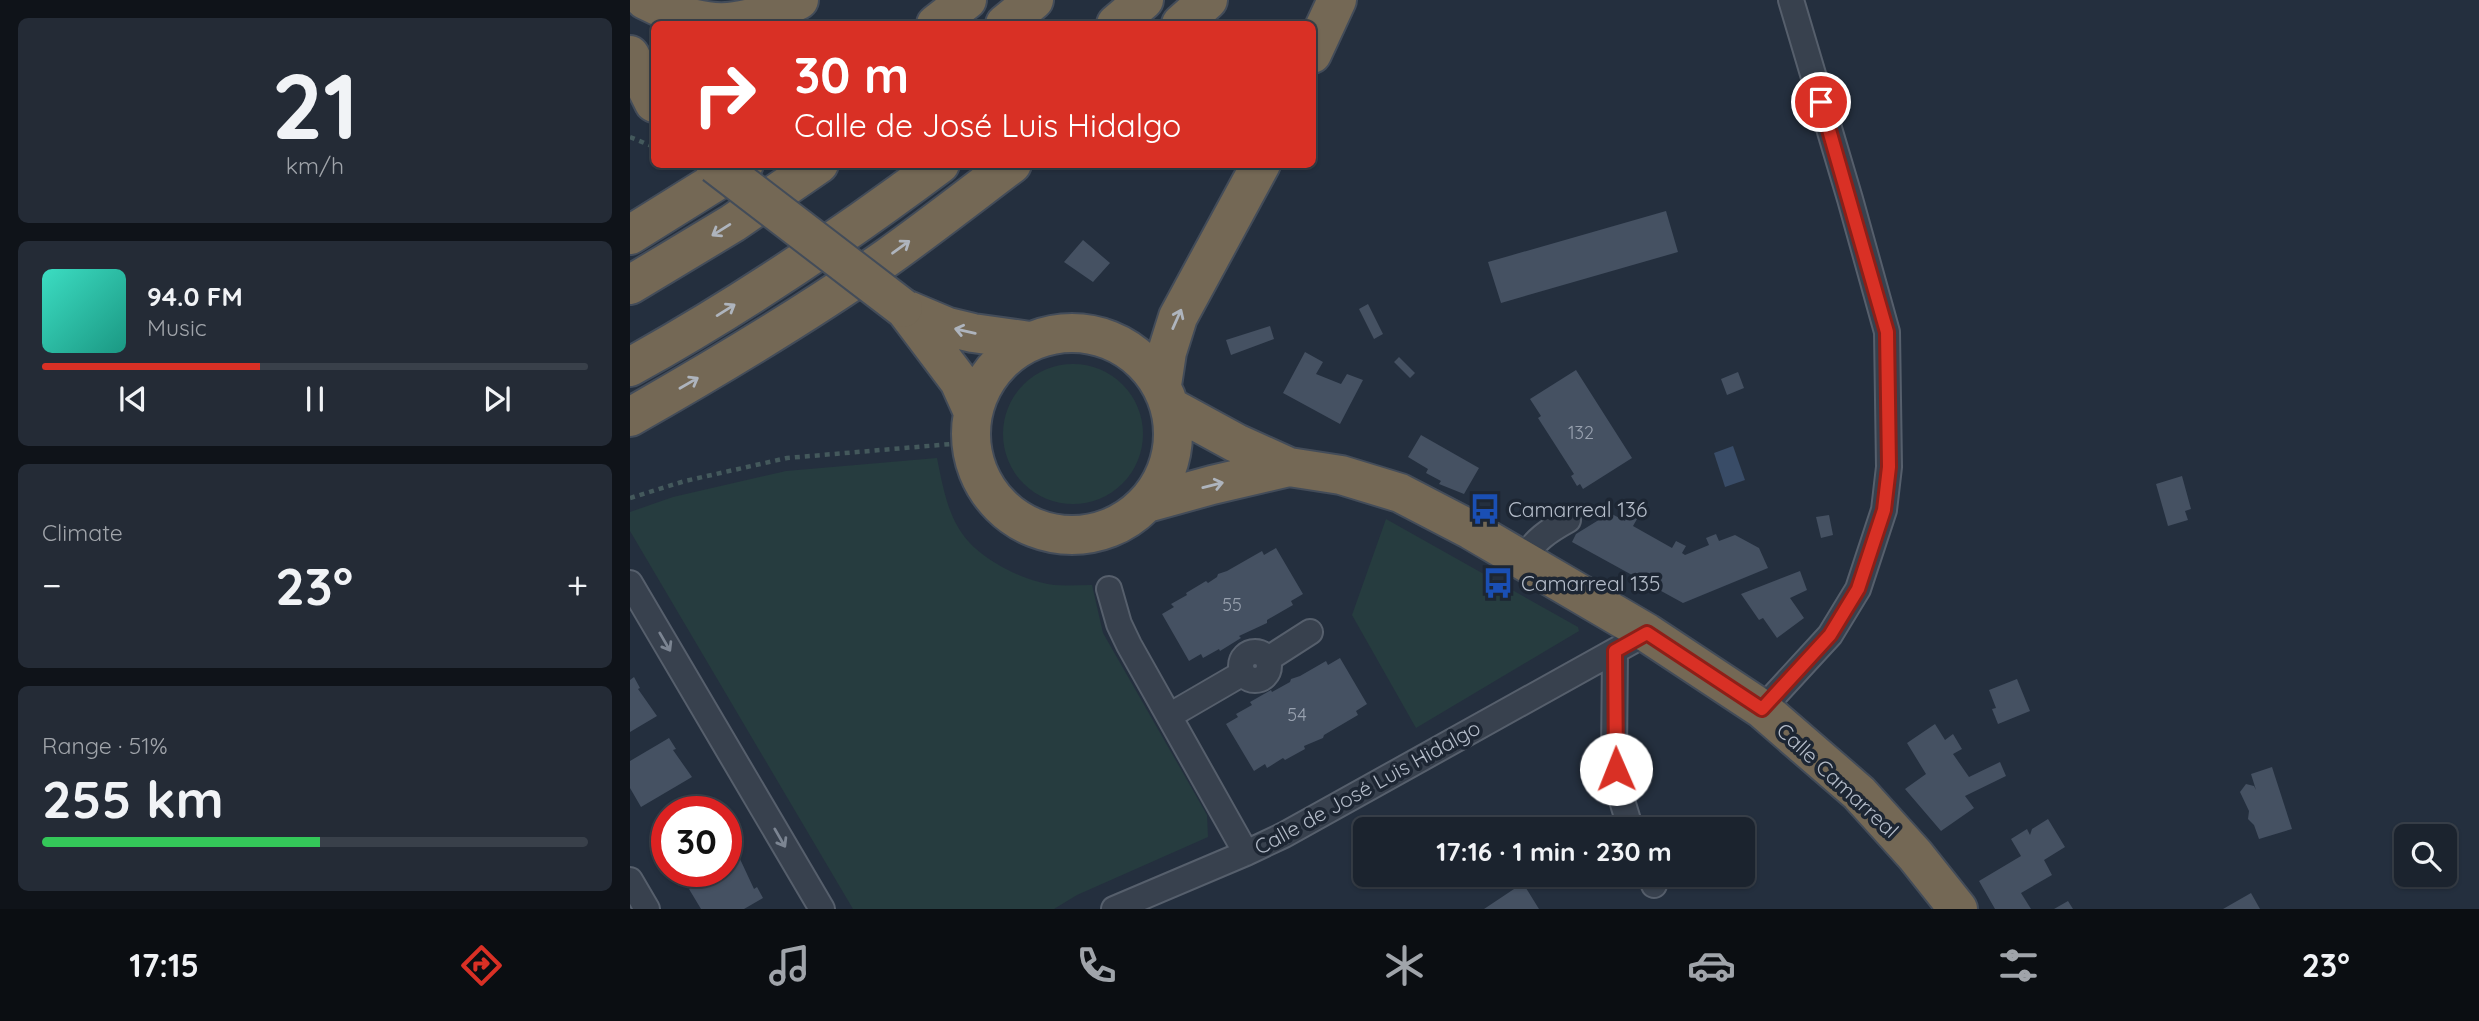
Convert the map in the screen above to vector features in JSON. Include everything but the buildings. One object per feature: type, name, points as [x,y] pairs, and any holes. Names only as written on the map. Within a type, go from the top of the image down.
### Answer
[{"type":"highway","points":[[645,0],[686,18],[703,21]]},
{"type":"highway","points":[[729,21],[757,17],[799,0]]},
{"type":"highway","points":[[940,21],[967,0]]},
{"type":"highway","points":[[1009,21],[1034,0]]},
{"type":"highway","points":[[1120,21],[1144,0]]},
{"type":"highway","points":[[1184,21],[1208,0]]},
{"type":"highway","points":[[1316,45],[1337,0]]},
{"type":"highway","points":[[630,55],[651,97]]},
{"type":"highway","points":[[630,116],[651,126]]},
{"type":"highway","points":[[720,168],[903,308],[959,381],[972,426],[978,470],[994,497],[1012,515],[1052,533],[1072,535],[1098,531],[1124,521],[1147,503],[1164,477],[1173,452],[1173,421],[1166,396],[1150,369],[1128,349],[1101,336],[1073,332],[1030,341],[995,367],[981,385],[972,426]]},
{"type":"highway","points":[[630,235],[738,168]]},
{"type":"highway","points":[[630,285],[733,223],[813,168]]},
{"type":"highway","points":[[630,367],[781,275],[867,218],[935,168]]},
{"type":"highway","points":[[630,417],[725,362],[825,299],[887,257],[1007,168]]},
{"type":"highway","points":[[1166,396],[1167,352],[1178,317],[1259,168]]},
{"type":"highway","points":[[903,308],[960,330],[1030,341]]},
{"type":"highway","points":[[1166,396],[1236,443],[1289,467]]},
{"type":"highway","points":[[1147,503],[1289,467]]},
{"type":"highway","name":"Calle Camarreal","points":[[1289,467],[1341,475],[1400,493],[1429,507],[1522,560],[1631,642],[1762,709],[1859,793],[1915,855],[1958,909]]},
{"type":"street","points":[[1762,709],[1830,635],[1858,589],[1884,510],[1889,467],[1887,332],[1790,0]]},
{"type":"street","points":[[1522,560],[1543,534],[1568,520]]},
{"type":"street","points":[[630,583],[822,909]]},
{"type":"street","points":[[1109,589],[1119,624],[1129,645],[1246,853]]},
{"type":"street","points":[[1169,716],[1243,673],[1255,680],[1262,678],[1268,674],[1268,659],[1310,632]]},
{"type":"street","points":[[1628,817],[1616,774],[1631,642]]},
{"type":"street","name":"Calle de José Luis Hidalgo","points":[[1114,909],[1283,835],[1631,642]]},
{"type":"street","points":[[630,880],[647,909]]},
{"type":"path","points":[[630,137],[651,145]]},
{"type":"path","points":[[630,498],[685,481],[787,458],[972,426]]},
{"type":"green space","points":[[1073,364],[1100,369],[1122,385],[1138,407],[1143,434],[1138,461],[1122,483],[1100,499],[1073,504],[1046,499],[1024,483],[1008,461],[1003,434],[1008,407],[1024,385],[1046,369]]},
{"type":"green space","points":[[937,458],[950,511],[965,537],[976,549],[1008,570],[1036,581],[1054,585],[1092,585],[1103,633],[1207,815],[1208,837],[1077,895],[1054,909],[853,909],[630,531],[630,512],[673,497],[786,471]]},
{"type":"green space","points":[[1386,519],[1578,627],[1579,631],[1416,728],[1352,615]]},
{"type":"water","points":[[1733,446],[1745,480],[1725,487],[1714,453]]},
{"type":"place","name":"Camarreal 136","points":[[1485,509]]},
{"type":"place","name":"Camarreal 135","points":[[1498,583]]},
{"type":"route","points":[[1616,769],[1615,651],[1647,633],[1762,709],[1830,635],[1858,589],[1884,510],[1889,467],[1887,332],[1821,102]]}]
